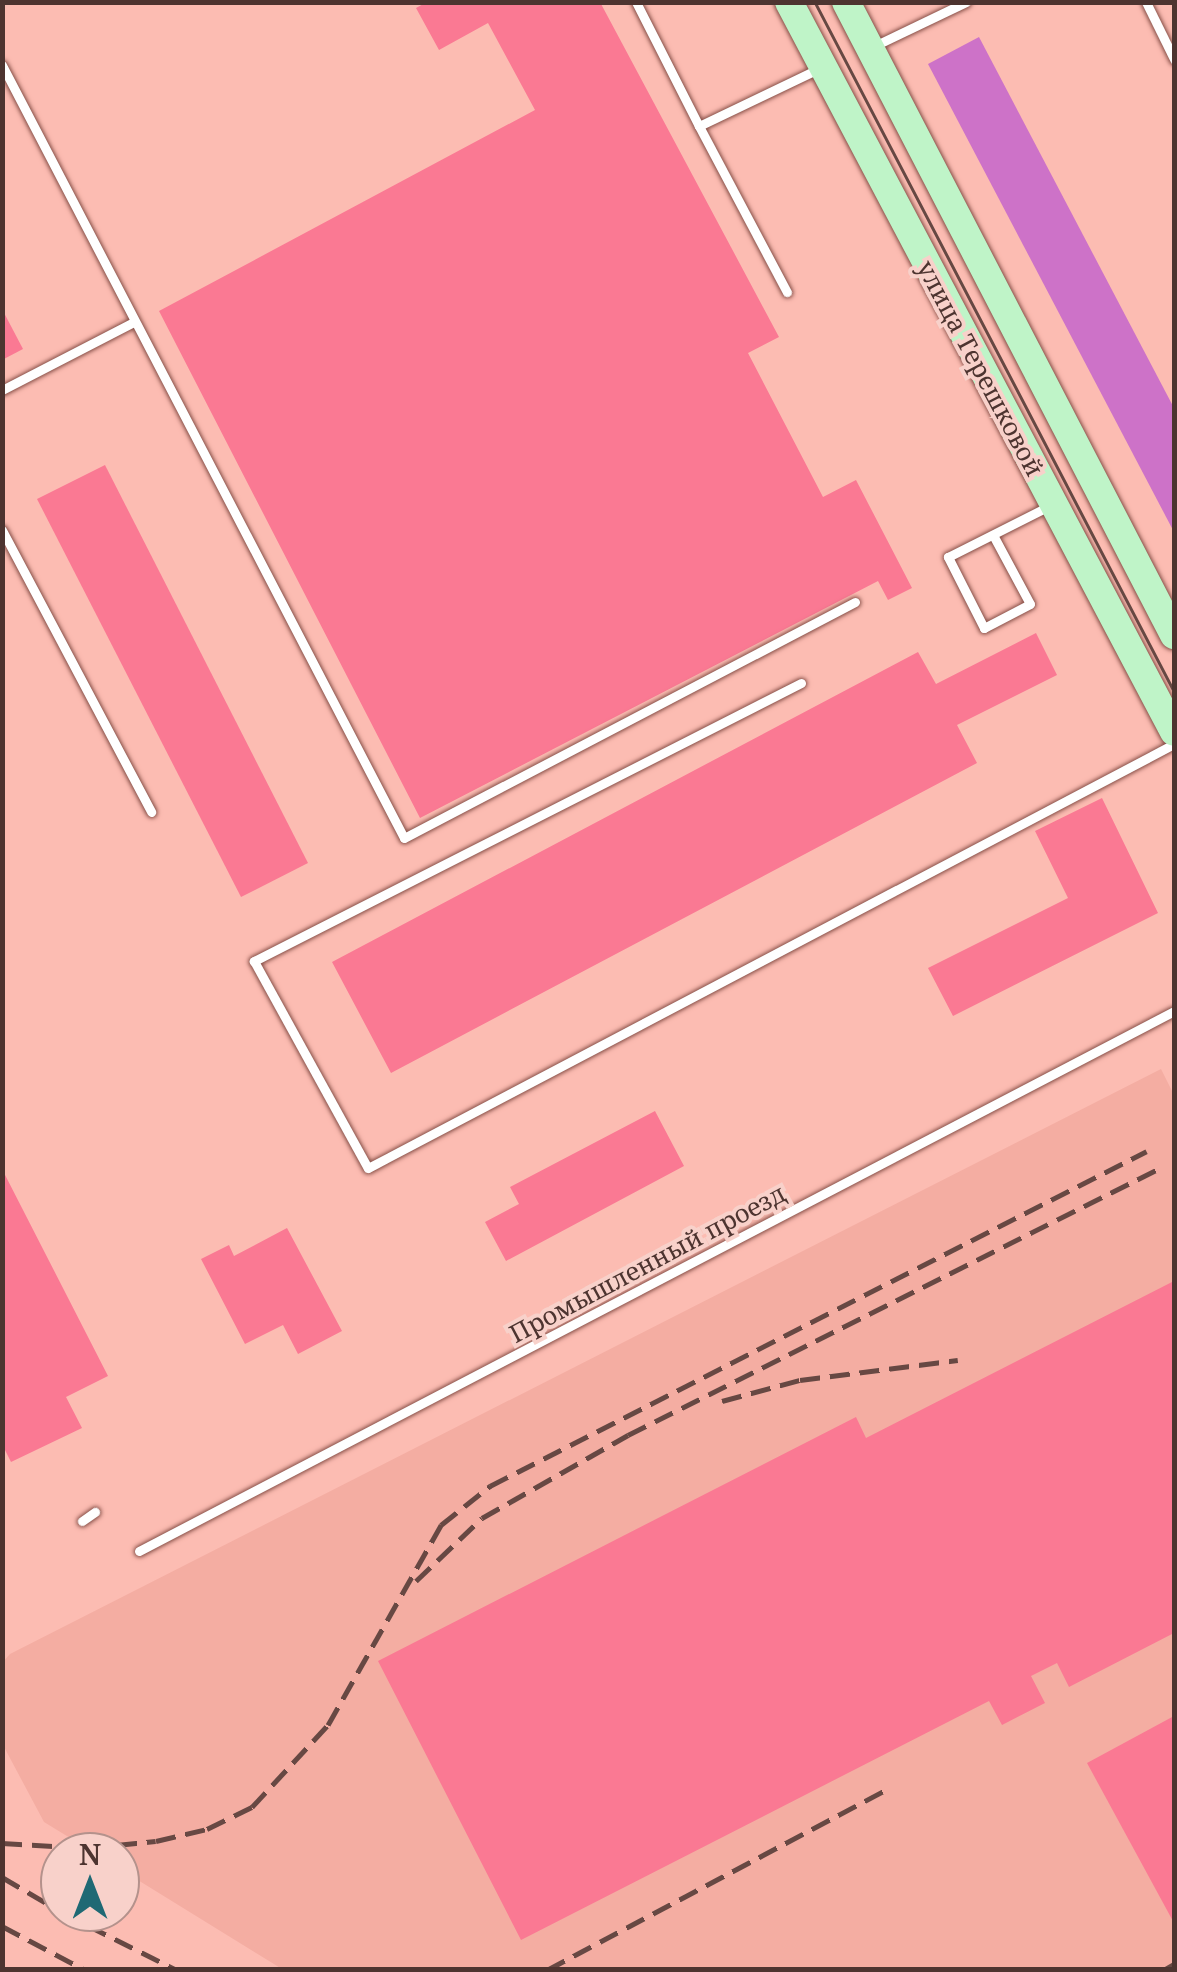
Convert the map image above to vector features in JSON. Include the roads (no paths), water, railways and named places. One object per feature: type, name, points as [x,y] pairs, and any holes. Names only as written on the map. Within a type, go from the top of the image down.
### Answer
[{"type":"main road","name":"улица Терешковой","points":[[790,2],[1174,732]]},
{"type":"main road","name":"улица Терешковой","points":[[846,2],[1173,629]]},
{"type":"lane","points":[[636,2],[787,292]]},
{"type":"lane","points":[[870,48],[966,2]]},
{"type":"lane","points":[[1146,2],[1174,59]]},
{"type":"lane","points":[[2,65],[132,323],[404,838],[855,602]]},
{"type":"lane","points":[[699,126],[823,66]]},
{"type":"lane","points":[[2,390],[132,323]]},
{"type":"lane","points":[[994,535],[1030,604],[984,628],[948,557],[1053,504]]},
{"type":"lane","points":[[2,530],[150,812]]},
{"type":"lane","points":[[802,682],[254,961],[368,1168],[1174,744]]},
{"type":"lane","name":"Промышленный проезд","points":[[138,1551],[1174,1011]]},
{"type":"lane","points":[[82,1521],[95,1512]]},
{"type":"tram line","points":[[815,2],[1174,691]]},
{"type":"railway","points":[[2,1843],[87,1848],[156,1841],[207,1829],[252,1807],[328,1725],[441,1525],[490,1486],[1147,1151]]},
{"type":"railway","points":[[416,1581],[482,1518],[628,1435],[1156,1170]]},
{"type":"railway","points":[[722,1401],[800,1380],[958,1360]]},
{"type":"railway","points":[[547,1970],[890,1788]]},
{"type":"railway","points":[[2,1877],[40,1899]]},
{"type":"railway","points":[[2,1926],[85,1970]]},
{"type":"railway","points":[[101,1932],[177,1970]]},
{"type":"railway","points":[[1164,1970],[1174,1964]]}]
